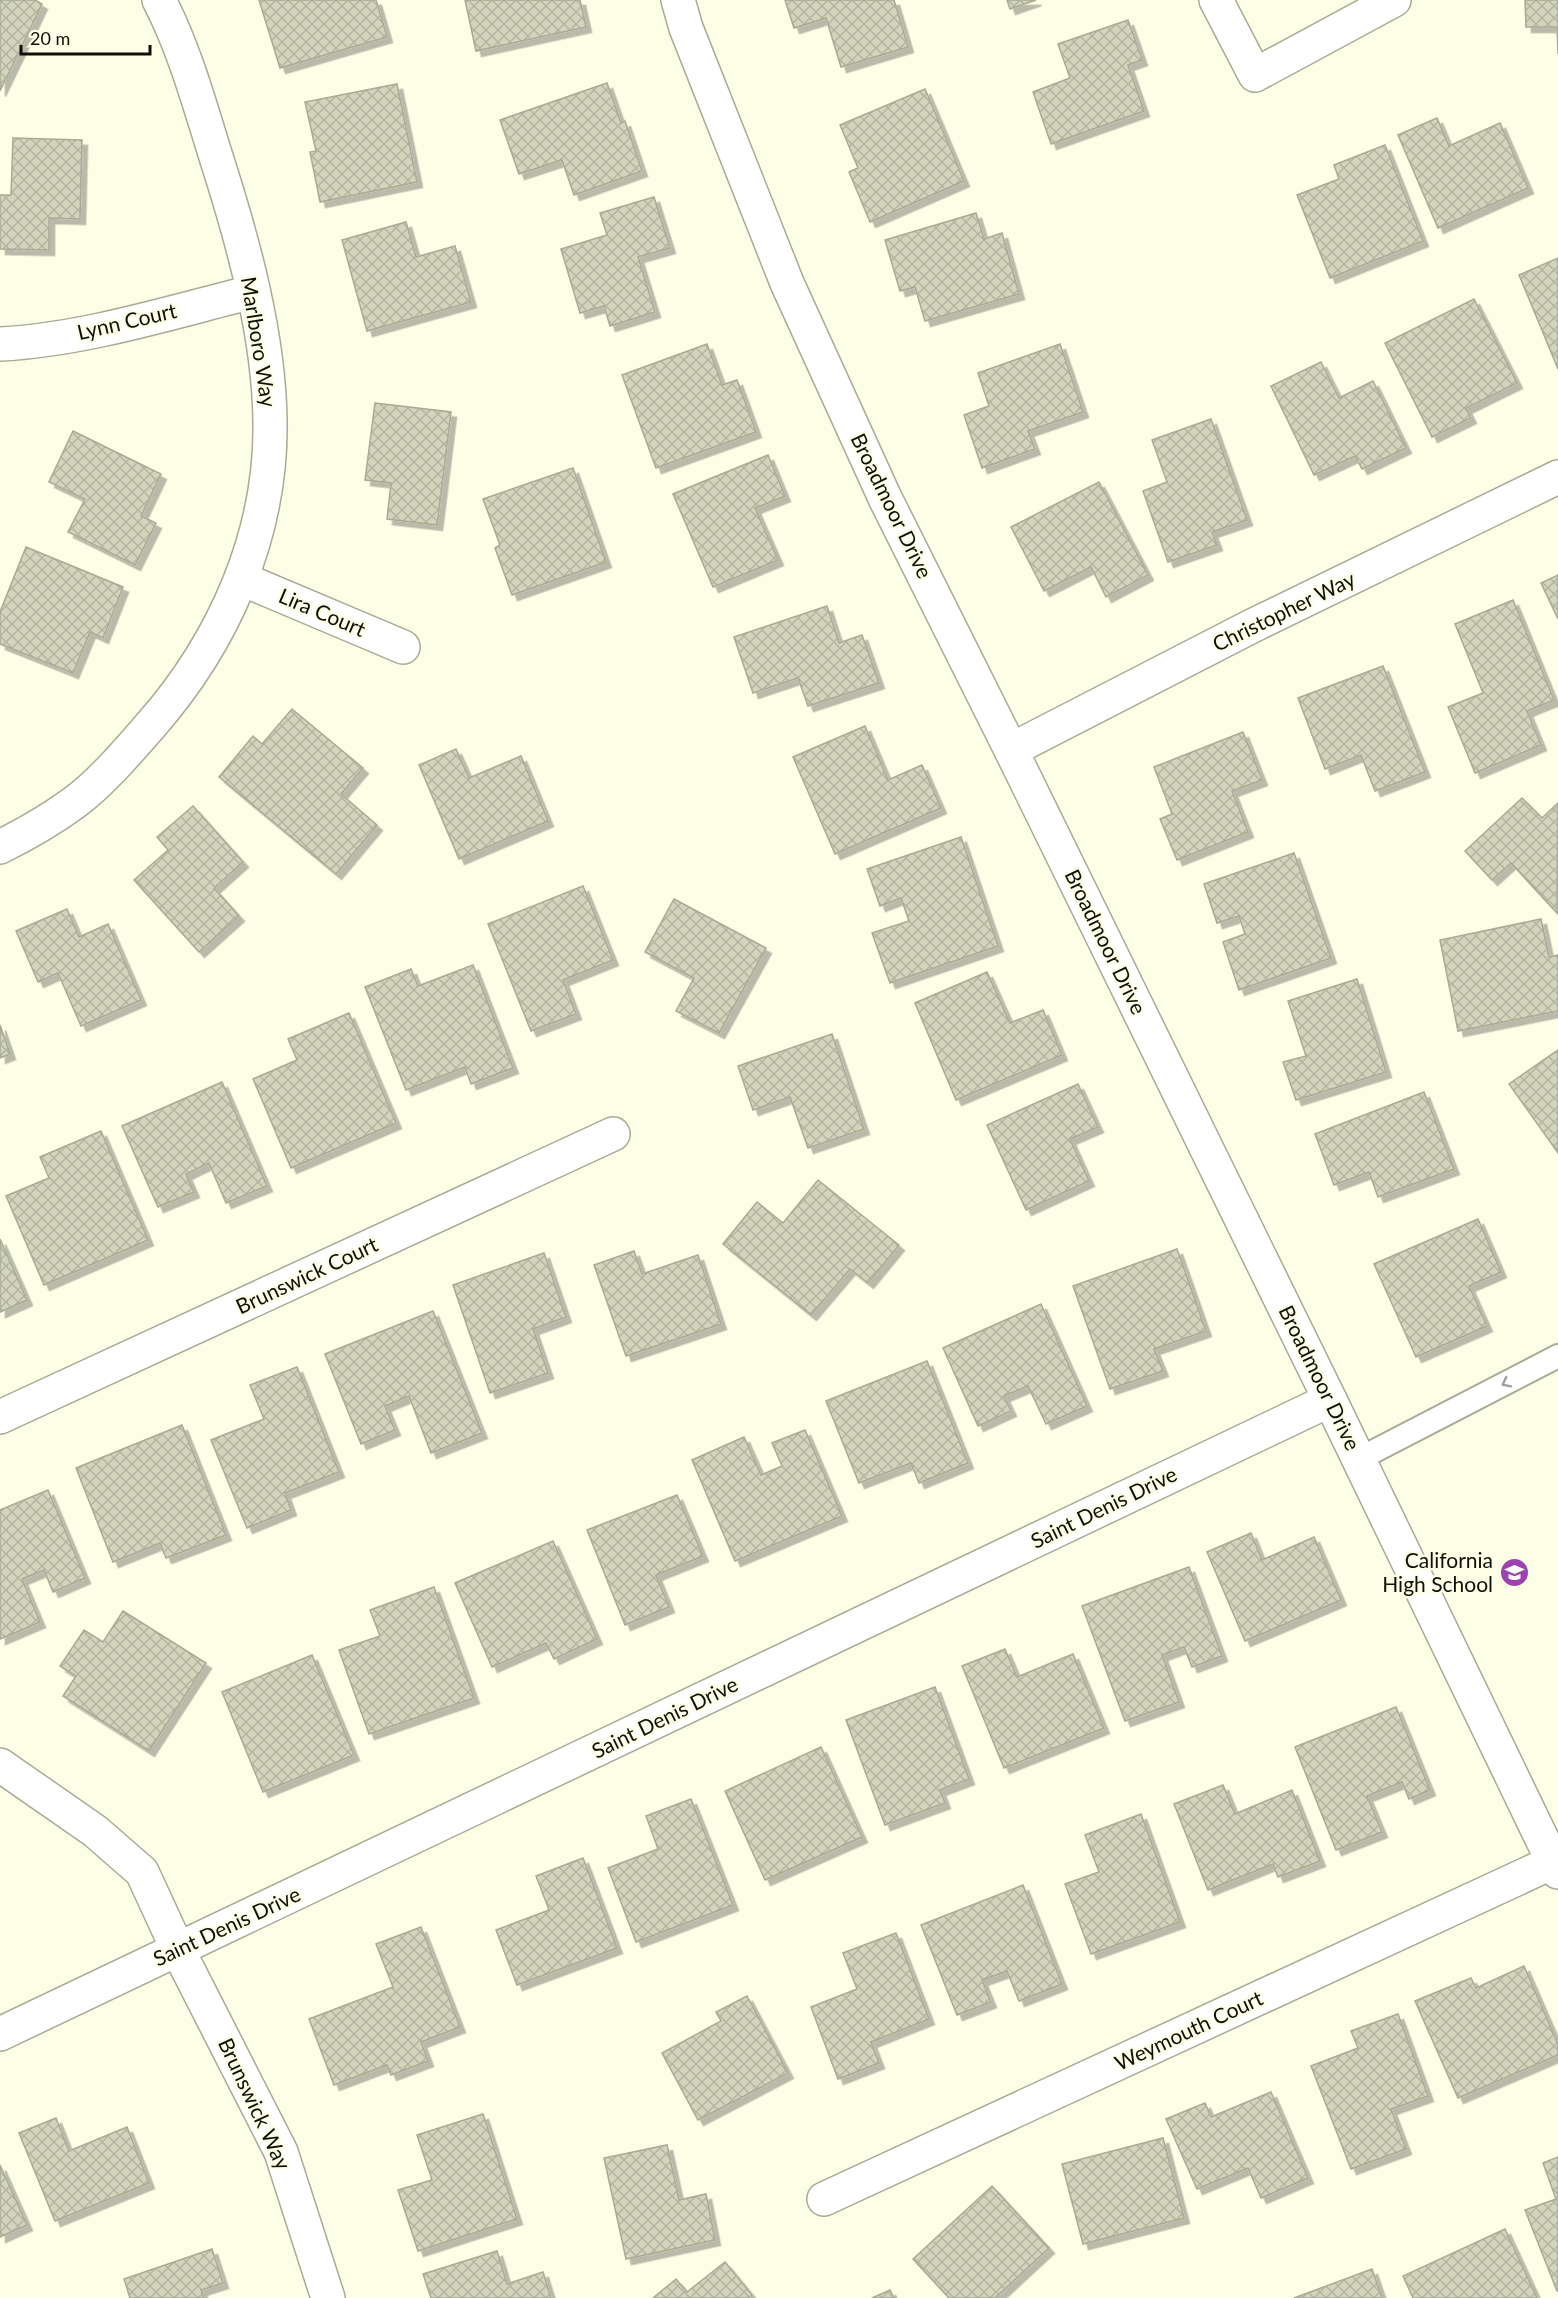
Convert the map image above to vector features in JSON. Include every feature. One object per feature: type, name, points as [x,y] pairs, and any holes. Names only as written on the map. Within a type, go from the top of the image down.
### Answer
[{"type":"street","name":"Marlboro Way","points":[[0,847],[17,839],[77,801],[125,755],[164,711],[196,666],[242,579],[256,534],[266,489],[270,422],[266,364],[252,292],[224,183],[188,69],[159,0]]},
{"type":"street","name":"Broadmoor Drive","points":[[678,0],[686,28],[787,283],[885,498],[1359,1459],[1556,1867]]},
{"type":"street","points":[[1216,0],[1255,75],[1394,0]]},
{"type":"street","name":"Lynn Court","points":[[0,344],[24,343],[86,332],[252,292]]},
{"type":"street","name":"Christopher Way","points":[[1011,750],[1252,626],[1558,477]]},
{"type":"street","name":"Lira Court","points":[[242,579],[402,647]]},
{"type":"street","name":"Brunswick Court","points":[[0,1417],[613,1134]]},
{"type":"street","name":"Saint Denis Drive","points":[[0,2034],[1330,1400]]},
{"type":"street","points":[[0,1766],[95,1831],[142,1872],[178,1950]]},
{"type":"street","name":"Weymouth Court","points":[[824,2199],[1556,1867]]},
{"type":"street","name":"Brunswick Way","points":[[178,1950],[281,2152],[328,2298]]},
{"type":"lane","points":[[1359,1459],[1558,1356]]},
{"type":"building","points":[[0,0],[35,0],[42,4],[0,91]]},
{"type":"building","points":[[259,0],[376,0],[387,37],[280,68]]},
{"type":"building","points":[[465,0],[580,0],[586,27],[476,51]]},
{"type":"building","points":[[785,0],[894,0],[908,47],[841,67],[826,18],[794,28]]},
{"type":"building","points":[[1007,0],[1036,0],[1010,9]]},
{"type":"building","points":[[1525,0],[1558,0],[1558,54],[1557,27],[1526,27]]},
{"type":"building","points":[[1128,20],[1142,60],[1128,65],[1144,111],[1051,144],[1033,92],[1070,78],[1058,44]]},
{"type":"building","points":[[607,83],[621,123],[625,121],[642,171],[574,195],[562,160],[519,174],[500,120]]},
{"type":"building","points":[[397,84],[417,182],[320,202],[310,152],[316,151],[305,102]]},
{"type":"building","points":[[925,89],[964,181],[870,222],[849,172],[858,168],[840,125]]},
{"type":"building","points":[[1437,118],[1449,146],[1500,123],[1528,188],[1438,228],[1398,135]]},
{"type":"building","points":[[13,138],[82,140],[80,219],[49,218],[49,250],[0,249],[0,195],[11,195]]},
{"type":"building","points":[[1385,145],[1423,241],[1330,278],[1297,195],[1339,179],[1334,165]]},
{"type":"building","points":[[654,197],[670,248],[638,257],[655,312],[610,326],[604,306],[580,313],[561,249],[607,235],[600,213]]},
{"type":"building","points":[[976,213],[984,239],[1002,233],[1019,294],[925,321],[915,287],[900,291],[885,240]]},
{"type":"building","points":[[406,222],[416,257],[455,246],[471,302],[367,331],[342,240]]},
{"type":"building","points":[[1558,258],[1558,369],[1519,275]]},
{"type":"building","points":[[1474,299],[1517,383],[1466,408],[1471,418],[1432,437],[1385,343]]},
{"type":"building","points":[[707,344],[722,385],[737,380],[756,432],[656,468],[622,375]]},
{"type":"building","points":[[1060,344],[1083,412],[1028,431],[1035,449],[982,468],[964,415],[989,406],[978,373]]},
{"type":"building","points":[[1321,362],[1339,398],[1373,381],[1406,448],[1362,469],[1355,456],[1314,475],[1271,386]]},
{"type":"building","points":[[375,403],[451,412],[437,525],[387,519],[391,483],[365,480]]},
{"type":"building","points":[[1211,419],[1247,520],[1212,532],[1217,545],[1168,562],[1143,491],[1167,482],[1152,440]]},
{"type":"building","points":[[73,431],[161,474],[141,516],[156,523],[135,565],[68,532],[85,499],[49,482]]},
{"type":"building","points":[[768,455],[785,496],[755,508],[778,560],[713,587],[673,494]]},
{"type":"building","points":[[573,468],[606,562],[512,595],[495,548],[500,545],[483,499]]},
{"type":"building","points":[[1099,482],[1148,575],[1106,597],[1091,567],[1044,591],[1011,527]]},
{"type":"building","points":[[26,547],[123,587],[103,638],[90,632],[73,673],[0,644],[0,612]]},
{"type":"building","points":[[1558,575],[1558,619],[1541,583]]},
{"type":"building","points":[[1513,600],[1554,700],[1527,711],[1541,745],[1475,773],[1448,707],[1483,693],[1455,624]]},
{"type":"building","points":[[827,606],[839,643],[862,635],[879,683],[808,706],[798,678],[753,693],[734,637]]},
{"type":"building","points":[[1383,666],[1425,772],[1375,791],[1361,755],[1325,769],[1298,698]]},
{"type":"building","points":[[292,709],[363,768],[341,794],[377,825],[336,874],[219,777],[253,736],[262,744]]},
{"type":"building","points":[[865,726],[888,780],[922,765],[941,808],[835,854],[793,757]]},
{"type":"building","points":[[1243,732],[1262,780],[1232,791],[1248,832],[1177,860],[1160,819],[1172,814],[1154,767]]},
{"type":"building","points":[[456,749],[469,778],[521,756],[548,821],[459,859],[419,765]]},
{"type":"building","points":[[1522,798],[1542,818],[1558,803],[1557,913],[1511,863],[1492,880],[1465,851]]},
{"type":"building","points":[[193,806],[243,862],[214,888],[239,916],[199,952],[134,880],[168,850],[157,837]]},
{"type":"building","points":[[961,837],[998,946],[890,983],[872,933],[909,921],[901,898],[880,906],[867,869]]},
{"type":"building","points":[[1294,853],[1331,958],[1239,990],[1223,942],[1245,934],[1239,916],[1217,923],[1204,884]]},
{"type":"building","points":[[583,886],[613,960],[563,980],[576,1014],[531,1031],[488,924]]},
{"type":"building","points":[[674,899],[766,948],[719,1033],[676,1011],[694,978],[645,952]]},
{"type":"building","points":[[67,909],[79,937],[108,924],[141,1000],[81,1026],[58,973],[38,982],[16,931]]},
{"type":"building","points":[[1541,919],[1549,957],[1558,955],[1558,1011],[1458,1031],[1440,940]]},
{"type":"building","points":[[473,965],[513,1068],[471,1084],[465,1067],[406,1090],[365,987],[411,969],[418,986]]},
{"type":"building","points":[[987,972],[1010,1023],[1043,1010],[1062,1055],[956,1100],[915,1003]]},
{"type":"building","points":[[1357,979],[1386,1072],[1296,1100],[1283,1062],[1306,1056],[1288,1001]]},
{"type":"building","points":[[349,1013],[396,1123],[291,1168],[253,1079],[297,1060],[288,1039]]},
{"type":"building","points":[[0,1025],[10,1054],[0,1058]]},
{"type":"building","points":[[832,1034],[864,1129],[808,1148],[790,1097],[753,1110],[738,1066]]},
{"type":"building","points":[[1558,1050],[1558,1153],[1509,1084]]},
{"type":"building","points":[[222,1082],[267,1186],[226,1203],[209,1163],[186,1174],[194,1192],[158,1207],[122,1126]]},
{"type":"building","points":[[1078,1084],[1098,1127],[1070,1139],[1089,1181],[1026,1210],[987,1125]]},
{"type":"building","points":[[1424,1092],[1454,1169],[1378,1197],[1369,1172],[1334,1185],[1315,1134]]},
{"type":"building","points":[[101,1131],[148,1240],[44,1285],[6,1196],[49,1178],[40,1157]]},
{"type":"building","points":[[818,1180],[899,1245],[868,1283],[850,1269],[811,1315],[723,1244],[757,1202],[783,1223]]},
{"type":"building","points":[[1478,1219],[1501,1272],[1469,1286],[1487,1326],[1416,1357],[1374,1264]]},
{"type":"building","points":[[0,1239],[27,1300],[0,1312]]},
{"type":"building","points":[[1177,1249],[1206,1331],[1154,1349],[1163,1371],[1110,1389],[1073,1286]]},
{"type":"building","points":[[634,1251],[642,1274],[698,1255],[721,1324],[626,1356],[594,1265]]},
{"type":"building","points":[[544,1253],[566,1317],[533,1329],[548,1373],[490,1393],[453,1285]]},
{"type":"building","points":[[1041,1304],[1087,1406],[1046,1424],[1028,1386],[1004,1396],[1011,1411],[978,1426],[943,1348]]},
{"type":"building","points":[[433,1311],[482,1433],[431,1453],[409,1396],[385,1406],[395,1430],[361,1444],[325,1354]]},
{"type":"building","points":[[927,1361],[968,1463],[919,1483],[911,1463],[859,1483],[826,1401]]},
{"type":"building","points":[[297,1367],[339,1472],[285,1493],[291,1510],[247,1528],[211,1440],[264,1419],[250,1385]]},
{"type":"building","points":[[182,1425],[226,1535],[166,1558],[160,1543],[113,1562],[76,1468]]},
{"type":"building","points":[[805,1430],[842,1516],[735,1561],[692,1460],[744,1437],[761,1475],[782,1466],[772,1443]]},
{"type":"building","points":[[48,1490],[85,1578],[53,1592],[44,1570],[22,1579],[40,1622],[0,1639],[0,1510]]},
{"type":"building","points":[[677,1495],[703,1556],[656,1575],[669,1607],[625,1625],[587,1530]]},
{"type":"building","points":[[1251,1533],[1262,1560],[1314,1537],[1341,1600],[1245,1641],[1207,1552]]},
{"type":"building","points":[[553,1541],[597,1639],[554,1659],[546,1643],[492,1667],[455,1583]]},
{"type":"building","points":[[1189,1567],[1222,1656],[1192,1667],[1184,1647],[1162,1655],[1179,1702],[1125,1721],[1082,1606]]},
{"type":"building","points":[[434,1587],[474,1698],[369,1734],[339,1650],[380,1636],[370,1610]]},
{"type":"building","points":[[123,1611],[206,1663],[149,1751],[63,1696],[76,1676],[60,1666],[84,1630],[103,1642]]},
{"type":"building","points":[[1005,1649],[1017,1677],[1073,1654],[1104,1728],[1004,1768],[962,1666]]},
{"type":"building","points":[[312,1655],[354,1755],[263,1792],[222,1692]]},
{"type":"building","points":[[935,1687],[969,1779],[940,1790],[945,1803],[885,1825],[846,1720]]},
{"type":"building","points":[[1396,1707],[1430,1790],[1409,1799],[1402,1782],[1367,1796],[1382,1832],[1336,1850],[1295,1747]]},
{"type":"building","points":[[821,1747],[862,1837],[765,1880],[725,1791]]},
{"type":"building","points":[[1223,1785],[1235,1814],[1292,1790],[1320,1861],[1278,1877],[1273,1864],[1208,1890],[1174,1804]]},
{"type":"building","points":[[691,1799],[733,1905],[636,1942],[608,1868],[658,1849],[646,1816]]},
{"type":"building","points":[[1141,1814],[1180,1922],[1091,1954],[1065,1884],[1099,1872],[1085,1835]]},
{"type":"building","points":[[583,1858],[617,1948],[517,1985],[496,1930],[549,1910],[536,1876]]},
{"type":"building","points":[[1023,1885],[1062,1984],[1019,2001],[1007,1971],[982,1980],[991,2002],[957,2015],[921,1925]]},
{"type":"building","points":[[421,1927],[460,2027],[421,2042],[428,2061],[391,2075],[387,2065],[334,2085],[309,2019],[393,1987],[376,1944]]},
{"type":"building","points":[[896,1933],[929,2019],[871,2042],[879,2063],[838,2079],[811,2007],[857,1989],[843,1953]]},
{"type":"building","points":[[1524,1966],[1558,2044],[1558,2055],[1458,2098],[1415,2001],[1471,1978],[1476,1988]]},
{"type":"building","points":[[747,1996],[788,2073],[698,2120],[662,2053],[721,2021],[716,2012]]},
{"type":"building","points":[[1398,2014],[1428,2096],[1391,2109],[1406,2149],[1351,2169],[1311,2066],[1358,2048],[1351,2031]]},
{"type":"building","points":[[1271,2092],[1308,2178],[1261,2198],[1248,2168],[1197,2189],[1166,2119],[1205,2103],[1211,2117]]},
{"type":"building","points":[[483,2114],[517,2219],[418,2251],[398,2190],[432,2180],[417,2135]]},
{"type":"building","points":[[56,2118],[69,2151],[127,2127],[149,2183],[55,2221],[19,2133]]},
{"type":"building","points":[[1163,2138],[1184,2218],[1083,2244],[1062,2164]]},
{"type":"building","points":[[667,2145],[679,2200],[706,2194],[715,2240],[626,2259],[604,2158]]},
{"type":"building","points":[[1558,2157],[1557,2291],[1525,2210],[1556,2199],[1543,2163]]},
{"type":"building","points":[[0,2165],[27,2225],[0,2237]]},
{"type":"building","points":[[992,2186],[1049,2248],[995,2298],[949,2298],[913,2259]]},
{"type":"building","points":[[1505,2229],[1537,2298],[1413,2298],[1403,2276]]},
{"type":"building","points":[[212,2249],[223,2283],[201,2290],[204,2298],[130,2298],[124,2279]]},
{"type":"building","points":[[497,2251],[507,2284],[543,2272],[551,2298],[431,2298],[423,2274]]},
{"type":"building","points":[[725,2262],[752,2295],[748,2298],[653,2298],[676,2279],[687,2292]]},
{"type":"building","points":[[1372,2269],[1382,2298],[1294,2298]]},
{"type":"building","points":[[890,2290],[894,2298],[872,2298]]},
{"type":"place","name":"California High School","points":[[1514,1573]]}]
